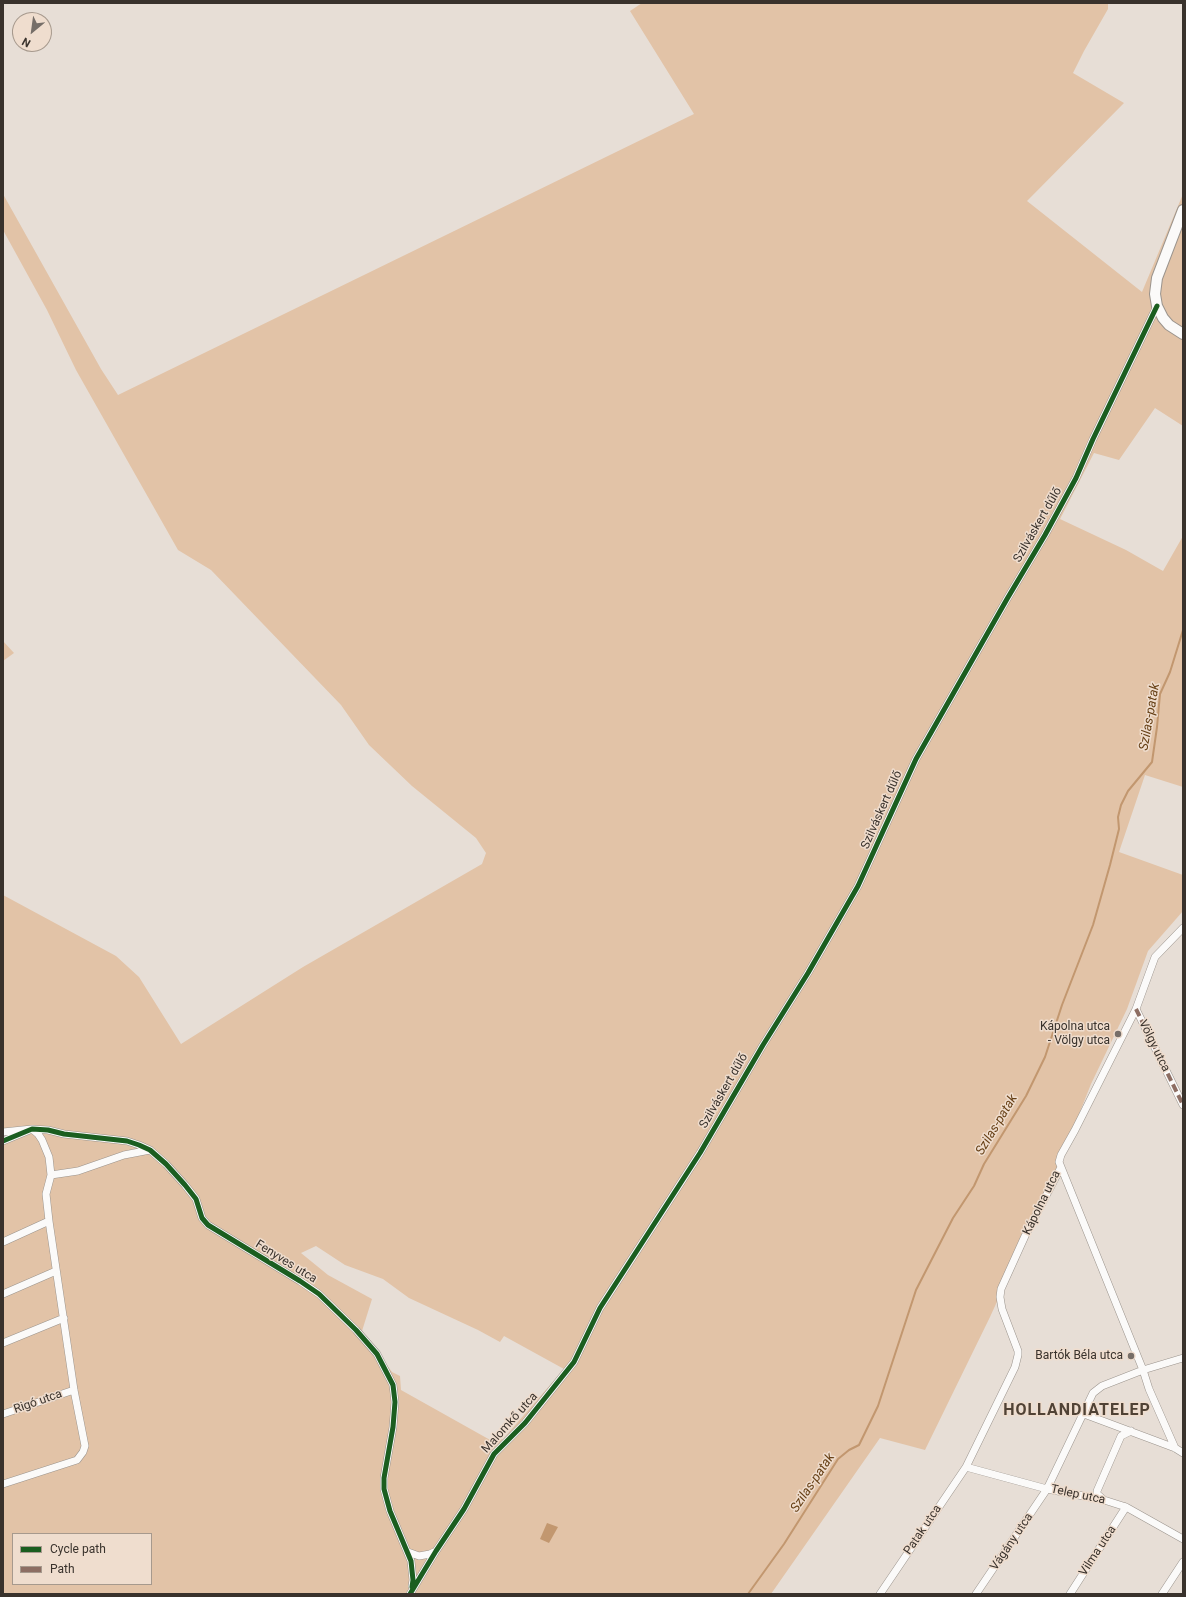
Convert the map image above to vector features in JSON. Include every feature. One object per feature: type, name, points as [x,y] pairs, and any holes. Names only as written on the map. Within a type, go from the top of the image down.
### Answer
[{"type":"main road","points":[[1183,210],[1157,278],[1155,294],[1157,306],[1166,322],[1183,334]]},
{"type":"street","name":"Szilváskert dűlő","points":[[600,1308],[700,1153],[846,907],[878,843],[916,759],[1007,598],[1045,535],[1076,478],[1093,439],[1157,306]]},
{"type":"street","name":"Kápolna utca","points":[[966,1466],[1015,1367],[1018,1355],[1016,1345],[1002,1309],[1000,1297],[1001,1289],[1025,1236],[1060,1169],[1059,1162],[1061,1155],[1136,1009],[1155,957],[1183,928]]},
{"type":"street","name":"Völgy utca","points":[[1136,1009],[1183,1105]]},
{"type":"street","points":[[3,1141],[32,1129],[42,1140],[49,1157],[52,1175],[46,1194],[49,1221],[74,1390],[85,1446],[83,1452],[77,1460],[3,1484]]},
{"type":"street","name":"Fenyves utca","points":[[3,1132],[32,1129],[48,1130],[64,1134],[127,1141],[150,1150],[166,1164],[196,1198],[202,1218],[208,1225],[319,1294],[336,1309],[377,1354],[393,1385],[394,1402],[393,1428],[384,1478],[384,1489],[390,1511],[408,1552],[413,1570],[413,1580],[410,1592]]},
{"type":"street","points":[[52,1175],[78,1171],[124,1155],[150,1150]]},
{"type":"street","points":[[1060,1169],[1143,1370],[1149,1389],[1175,1448]]},
{"type":"street","points":[[3,1242],[49,1221]]},
{"type":"street","points":[[3,1294],[56,1271]]},
{"type":"street","name":"Malomkő utca","points":[[410,1592],[464,1508],[494,1454],[525,1423],[574,1362],[600,1308]]},
{"type":"street","points":[[3,1343],[64,1318]]},
{"type":"street","name":"Vágány utca","points":[[976,1594],[1047,1489],[1093,1393],[1102,1386],[1143,1370],[1183,1358]]},
{"type":"street","name":"Rigó utca","points":[[3,1414],[74,1390]]},
{"type":"street","points":[[1084,1414],[1175,1448],[1183,1453]]},
{"type":"street","points":[[1104,1500],[1097,1491],[1121,1436],[1131,1431]]},
{"type":"street","name":"Telep utca","points":[[966,1466],[1047,1489],[1104,1500],[1126,1507],[1183,1539]]},
{"type":"street","name":"Patak utca","points":[[880,1594],[966,1466]]},
{"type":"street","name":"Vilma utca","points":[[1070,1594],[1126,1507]]},
{"type":"street","points":[[408,1552],[415,1555],[425,1556],[436,1551]]},
{"type":"street","points":[[1162,1594],[1183,1562]]},
{"type":"shaded area","points":[[642,3],[1108,3],[1108,9],[1073,73],[1124,103],[1027,201],[1142,292],[1183,194],[1183,426],[1155,408],[1119,460],[1094,453],[1060,519],[1126,550],[1163,571],[1183,536],[1183,787],[1145,775],[1119,852],[1183,875],[1183,911],[1148,951],[1127,1009],[1091,1084],[1054,1177],[990,1317],[925,1450],[880,1438],[771,1594],[3,1594],[3,895],[116,956],[139,977],[181,1044],[303,967],[482,864],[486,853],[476,838],[412,786],[369,745],[341,705],[211,570],[178,550],[76,370],[47,310],[3,230],[3,194],[101,369],[118,395],[694,114],[630,11]],"holes":[[[316,1246],[345,1265],[383,1279],[409,1298],[478,1330],[500,1342],[504,1336],[564,1369],[503,1439],[492,1441],[401,1390],[400,1376],[392,1372],[362,1331],[372,1299],[328,1275],[301,1253]]]},
{"type":"shaded area","points":[[3,641],[14,653],[3,661]]},
{"type":"shaded area","points":[[547,1523],[558,1527],[549,1543],[540,1539]]},
{"type":"waterway","name":"Szilas-patak","points":[[748,1594],[784,1544],[838,1459],[849,1450],[859,1445],[878,1406],[916,1290],[953,1218],[974,1186],[984,1164],[1026,1096],[1045,1057],[1062,1005],[1093,925],[1119,829],[1118,817],[1121,805],[1128,791],[1152,762],[1160,694],[1170,672],[1183,630]]},
{"type":"marked path","points":[[1136,1009],[1183,1105]]},
{"type":"cycle path","points":[[410,1594],[464,1509],[494,1454],[525,1423],[574,1362],[600,1308],[700,1153],[763,1045],[808,973],[858,886],[916,759],[1045,535],[1076,478],[1093,439],[1157,306]]},
{"type":"cycle path","points":[[3,1141],[32,1129],[127,1141],[150,1150],[166,1164],[196,1199],[202,1218],[208,1225],[319,1294],[356,1330],[377,1354],[393,1385],[395,1402],[393,1427],[384,1478],[384,1489],[390,1511],[411,1561],[413,1580],[412,1587]]},
{"type":"place","name":"Kápolna utca - Völgy utca","points":[[1118,1034]]},
{"type":"place","name":"Bartók Béla utca","points":[[1131,1356]]},
{"type":"district","name":"HOLLANDIATELEP","points":[[1077,1411]]}]
